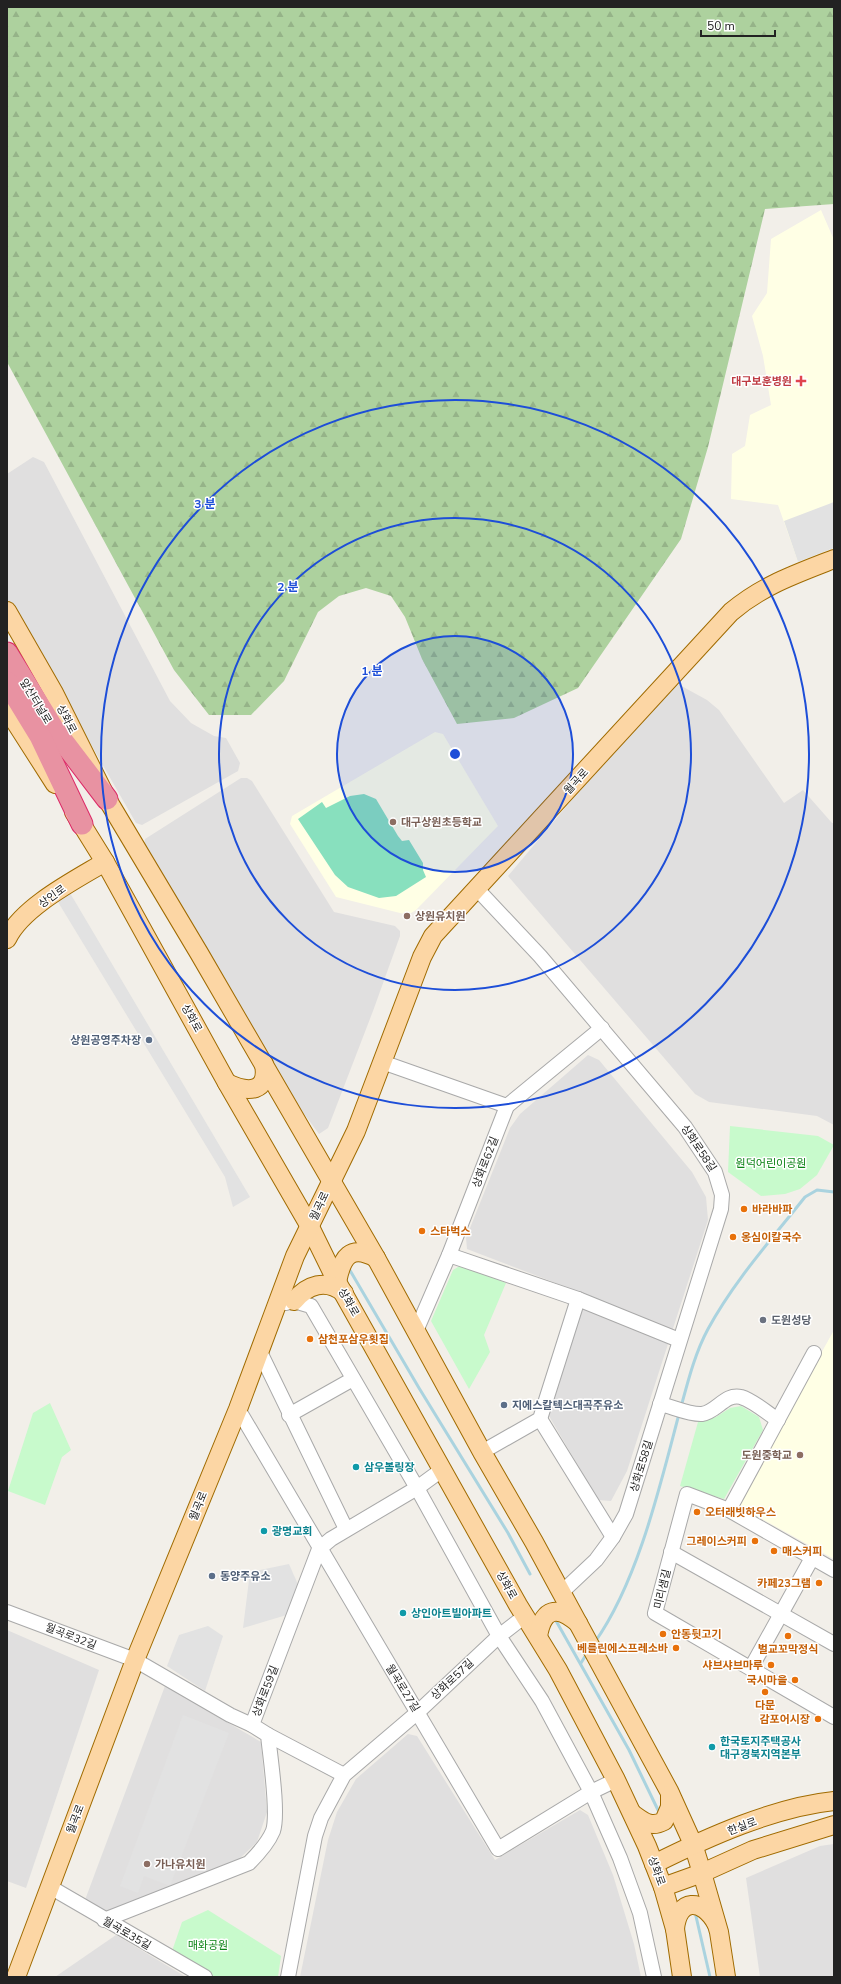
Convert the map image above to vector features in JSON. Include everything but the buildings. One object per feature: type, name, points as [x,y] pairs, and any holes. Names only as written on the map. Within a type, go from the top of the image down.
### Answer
[{"type":"highway","name":"앞산터널로","points":[[7,653],[46,732]]},
{"type":"highway","name":"앞산터널로","points":[[7,682],[46,732]]},
{"type":"highway","points":[[46,732],[107,799]]},
{"type":"highway","points":[[46,732],[82,824]]},
{"type":"main road","name":"월곡로","points":[[16,1977],[135,1660],[260,1352],[286,1304],[295,1256],[330,1181],[356,1131],[422,957],[433,936],[731,612],[749,596],[772,583],[834,559]]},
{"type":"main road","name":"상화로","points":[[7,611],[54,694],[107,799],[264,1064],[330,1181],[376,1258],[482,1452],[562,1592],[670,1794],[693,1844],[702,1873],[717,1925],[726,1977]]},
{"type":"main road","name":"상화로","points":[[7,709],[105,862],[227,1083],[310,1225],[340,1287],[525,1616],[538,1636],[616,1780],[633,1814],[663,1887],[675,1929],[682,1977]]},
{"type":"main road","name":"상인로","points":[[7,939],[12,929],[48,896],[105,862]]},
{"type":"main road","points":[[227,1083],[239,1089],[257,1088],[266,1076],[264,1064]]},
{"type":"main road","points":[[286,1304],[303,1290],[318,1285],[340,1287],[343,1260],[354,1252],[366,1253],[376,1258]]},
{"type":"main road","points":[[538,1636],[542,1619],[550,1612],[565,1612],[578,1623]]},
{"type":"main road","points":[[633,1814],[645,1823],[654,1824],[664,1821],[670,1807],[670,1794]]},
{"type":"main road","name":"한실로","points":[[654,1864],[693,1844],[770,1815],[813,1803],[834,1801]]},
{"type":"main road","points":[[663,1887],[702,1873],[753,1850],[834,1825]]},
{"type":"main road","points":[[675,1929],[679,1913],[685,1907],[692,1904],[708,1911],[717,1925]]},
{"type":"street","name":"상화로58길","points":[[477,889],[540,956],[685,1127],[715,1172],[722,1195],[721,1208],[626,1514],[596,1560],[562,1592]]},
{"type":"street","name":"상화로62길","points":[[416,1331],[450,1254],[507,1106],[602,1028]]},
{"type":"street","points":[[382,1062],[507,1106]]},
{"type":"street","points":[[450,1254],[578,1300],[679,1340]]},
{"type":"street","points":[[482,1452],[540,1419],[578,1300]]},
{"type":"street","points":[[286,1304],[311,1306],[417,1488],[499,1636],[542,1701],[591,1792],[620,1858],[640,1913],[654,1977]]},
{"type":"street","points":[[260,1352],[289,1415],[346,1529]]},
{"type":"street","points":[[729,1510],[814,1353]]},
{"type":"street","points":[[289,1415],[353,1379]]},
{"type":"street","points":[[660,1404],[696,1414],[704,1414],[731,1397],[741,1397],[778,1420]]},
{"type":"street","name":"월곡로27길","points":[[238,1409],[319,1549],[418,1712],[498,1849],[591,1792],[616,1780]]},
{"type":"street","points":[[540,1419],[612,1537]]},
{"type":"street","points":[[319,1549],[346,1529],[417,1488],[443,1469]]},
{"type":"street","name":"미리샘길","points":[[834,1570],[729,1510],[687,1494],[655,1612],[834,1717]]},
{"type":"street","name":"상화로59길","points":[[268,1735],[252,1725],[319,1549]]},
{"type":"street","name":"미리샘길","points":[[671,1552],[834,1644]]},
{"type":"street","points":[[751,1668],[812,1558]]},
{"type":"street","name":"월곡로32길","points":[[7,1612],[135,1660]]},
{"type":"street","name":"상화로57길","points":[[288,1977],[315,1836],[321,1818],[344,1775],[418,1712],[499,1636],[525,1616]]},
{"type":"street","points":[[135,1660],[230,1715],[252,1725]]},
{"type":"street","points":[[268,1735],[344,1775]]},
{"type":"street","points":[[104,1920],[249,1863],[260,1852],[273,1830],[275,1803],[268,1735]]},
{"type":"street","name":"월곡로35길","points":[[50,1887],[104,1920],[204,1977]]},
{"type":"shaded area","name":"대구보훈병원","points":[[821,210],[834,240],[834,548],[798,562],[778,505],[731,499],[732,454],[745,446],[750,415],[771,405],[763,356],[752,316],[767,293],[771,239]]},
{"type":"shaded area","points":[[33,457],[44,462],[170,701],[191,723],[214,736],[226,738],[240,763],[238,771],[142,825],[136,823],[7,598],[7,474]]},
{"type":"shaded area","points":[[834,502],[834,548],[798,562],[784,521]]},
{"type":"shaded area","points":[[676,683],[707,700],[719,710],[784,803],[803,790],[832,823],[834,823],[834,1125],[817,1116],[709,1102],[695,1094],[508,876],[665,689]]},
{"type":"shaded area","name":"대구상원초등학교","points":[[435,732],[443,734],[498,826],[416,910],[408,915],[336,897],[290,824],[292,816]]},
{"type":"shaded area","points":[[241,778],[247,778],[252,781],[334,912],[395,926],[400,931],[400,936],[373,1011],[328,1128],[319,1134],[302,1111],[144,848],[145,839]]},
{"type":"shaded area","name":"상원공영주차장","points":[[70,893],[250,1197],[233,1207],[225,1177],[58,902]]},
{"type":"shaded area","points":[[588,1055],[599,1060],[692,1172],[706,1197],[708,1220],[627,1471],[611,1501],[598,1500],[549,1416],[587,1295],[467,1249],[466,1238],[510,1128],[520,1114]]},
{"type":"shaded area","name":"도원중학교","points":[[834,1330],[834,1559],[737,1505]]},
{"type":"shaded area","points":[[289,1564],[300,1589],[290,1614],[243,1628],[250,1572]]},
{"type":"shaded area","points":[[208,1626],[223,1636],[205,1691],[167,1666],[179,1635]]},
{"type":"shaded area","points":[[7,1630],[99,1670],[26,1888],[7,1881]]},
{"type":"shaded area","points":[[165,1686],[261,1742],[267,1812],[257,1842],[236,1862],[108,1915],[85,1900]]},
{"type":"shaded area","points":[[183,1715],[229,1733],[170,1886],[144,1876],[138,1893],[120,1886]]},
{"type":"shaded area","points":[[408,1734],[417,1736],[495,1860],[580,1810],[588,1815],[613,1875],[634,1944],[641,1977],[300,1977],[328,1840],[337,1812],[356,1779]]},
{"type":"shaded area","points":[[834,1844],[834,1977],[760,1977],[746,1878],[820,1846]]},
{"type":"shaded area","points":[[116,1935],[186,1977],[55,1977]]},
{"type":"green space","points":[[7,7],[834,7],[834,204],[765,209],[708,447],[681,539],[578,688],[514,718],[457,724],[422,659],[405,617],[391,596],[366,588],[339,596],[318,612],[284,681],[251,715],[209,715],[174,670],[7,362]]},
{"type":"green space","points":[[364,794],[376,799],[398,836],[402,841],[409,840],[423,863],[423,870],[426,877],[396,896],[379,898],[348,887],[335,875],[298,819],[322,802],[326,808],[350,796]]},
{"type":"green space","name":"원덕어린이공원","points":[[730,1126],[818,1136],[834,1145],[817,1175],[800,1189],[785,1194],[761,1196],[728,1172]]},
{"type":"green space","points":[[463,1264],[506,1283],[484,1335],[490,1352],[469,1389],[431,1321],[453,1270]]},
{"type":"green space","points":[[50,1403],[71,1450],[62,1457],[45,1505],[8,1491],[33,1413]]},
{"type":"green space","points":[[741,1406],[759,1417],[763,1430],[724,1499],[680,1486],[698,1422],[716,1417],[730,1408]]},
{"type":"green space","name":"매화공원","points":[[208,1910],[281,1956],[278,1977],[204,1977],[170,1957],[182,1922]]},
{"type":"waterway","points":[[681,1407],[692,1367],[703,1338],[718,1311],[741,1277],[805,1197],[817,1190],[834,1192]]},
{"type":"waterway","points":[[348,1267],[419,1388],[508,1533],[530,1574]]},
{"type":"waterway","points":[[595,1642],[624,1591],[635,1562],[655,1502],[679,1414]]},
{"type":"waterway","points":[[555,1619],[629,1750],[658,1810]]},
{"type":"waterway","points":[[581,1663],[587,1653]]},
{"type":"waterway","points":[[695,1912],[710,1977]]},
{"type":"place","name":"대구보훈병원","points":[[801,381]]},
{"type":"place","name":"대구상원초등학교","points":[[393,822]]},
{"type":"place","name":"상원유치원","points":[[407,916]]},
{"type":"place","name":"상원공영주차장","points":[[149,1040]]},
{"type":"place","name":"바라바파","points":[[744,1209]]},
{"type":"place","name":"스타벅스","points":[[422,1231]]},
{"type":"place","name":"옹심이칼국수","points":[[733,1237]]},
{"type":"place","name":"도원성당","points":[[763,1320]]},
{"type":"place","name":"삼천포삼우횟집","points":[[310,1339]]},
{"type":"place","name":"지에스칼텍스대곡주유소","points":[[504,1405]]},
{"type":"place","name":"도원중학교","points":[[800,1455]]},
{"type":"place","name":"삼우볼링장","points":[[356,1467]]},
{"type":"place","name":"오터래빗하우스","points":[[697,1512]]},
{"type":"place","name":"광명교회","points":[[264,1531]]},
{"type":"place","name":"그레이스커피","points":[[755,1541]]},
{"type":"place","name":"매스커피","points":[[774,1551]]},
{"type":"place","name":"동양주유소","points":[[212,1576]]},
{"type":"place","name":"카페23그램","points":[[819,1583]]},
{"type":"place","name":"상인아트빌아파트","points":[[403,1613]]},
{"type":"place","name":"안동뒷고기","points":[[663,1634]]},
{"type":"place","name":"벌교꼬막정식","points":[[788,1636]]},
{"type":"place","name":"베를린에스프레소바","points":[[676,1648]]},
{"type":"place","name":"샤브샤브마루","points":[[771,1665]]},
{"type":"place","name":"국시마을","points":[[795,1680]]},
{"type":"place","name":"다문","points":[[765,1692]]},
{"type":"place","name":"감포어시장","points":[[818,1719]]},
{"type":"place","name":"한국토지주택공사 대구경북지역본부","points":[[712,1747]]},
{"type":"place","name":"가나유치원","points":[[147,1864]]}]
